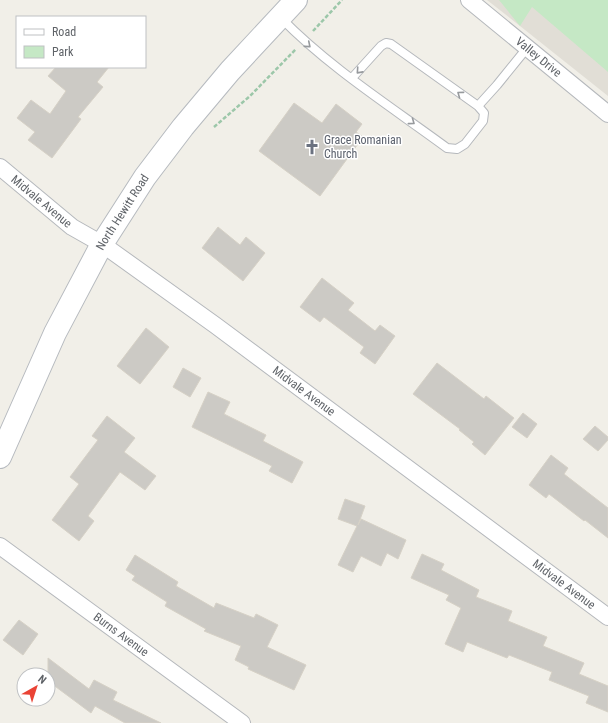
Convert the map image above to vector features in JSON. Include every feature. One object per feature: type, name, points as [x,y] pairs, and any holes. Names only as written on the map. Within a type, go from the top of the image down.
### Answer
[{"type":"main road","name":"North Hewitt Road","points":[[0,457],[54,333],[102,244],[145,178],[183,127],[230,71],[296,0]]},
{"type":"street","name":"Valley Drive","points":[[469,0],[608,114]]},
{"type":"street","name":"Midvale Avenue","points":[[0,167],[72,227],[102,244],[216,325],[608,617]]},
{"type":"street","name":"Burns Avenue","points":[[0,546],[242,723]]},
{"type":"lane","points":[[280,18],[304,41],[334,66],[447,148],[457,149],[465,144],[483,121],[484,113],[478,106],[391,44],[386,43],[381,46],[352,78]]},
{"type":"lane","points":[[478,106],[527,48]]},
{"type":"path","points":[[214,127],[260,86],[342,0]]},
{"type":"shaded area","points":[[487,0],[608,0],[608,96],[520,26]]},
{"type":"green space","points":[[499,0],[608,0],[608,72],[532,7],[520,26]]},
{"type":"building","points":[[55,68],[108,68],[97,82],[103,87],[78,117],[81,119],[52,158],[28,140],[35,132],[17,118],[31,100],[50,114],[66,91],[48,76]]},
{"type":"building","name":"Grace Romanian Church","points":[[294,103],[322,123],[336,104],[362,124],[356,132],[363,137],[320,196],[259,151]]},
{"type":"building","points":[[218,227],[240,245],[246,237],[265,253],[243,281],[202,248]]},
{"type":"building","points":[[322,278],[354,303],[348,310],[375,331],[380,325],[395,336],[375,364],[360,353],[364,347],[324,317],[320,322],[300,307]]},
{"type":"building","points":[[146,328],[169,347],[140,384],[117,366]]},
{"type":"building","points":[[437,363],[484,399],[486,396],[514,418],[485,455],[472,444],[474,442],[459,430],[460,429],[413,394]]},
{"type":"building","points":[[183,368],[201,378],[190,397],[173,387]]},
{"type":"building","points":[[208,392],[230,402],[224,414],[266,435],[263,441],[303,462],[292,483],[269,471],[272,466],[192,427]]},
{"type":"building","points":[[523,413],[537,424],[527,438],[512,427]]},
{"type":"building","points":[[107,416],[135,438],[124,452],[156,476],[145,490],[120,472],[88,516],[94,521],[79,541],[52,520],[79,484],[70,477],[98,440],[92,436]]},
{"type":"building","points":[[595,426],[608,437],[608,440],[598,451],[583,439]]},
{"type":"building","points":[[551,455],[568,468],[564,474],[608,508],[608,538],[549,494],[546,498],[529,485]]},
{"type":"building","points":[[345,499],[365,506],[358,525],[361,519],[406,540],[398,559],[387,553],[381,566],[361,556],[353,572],[338,565],[357,526],[338,519]]},
{"type":"building","points":[[422,554],[444,564],[441,570],[479,590],[476,597],[512,611],[508,621],[547,637],[543,646],[584,663],[579,674],[608,686],[608,712],[586,703],[589,696],[549,680],[552,672],[509,655],[507,658],[467,642],[463,652],[445,644],[461,608],[446,600],[449,595],[411,578]]},
{"type":"building","points":[[135,555],[178,582],[176,586],[214,608],[216,603],[254,618],[256,614],[278,625],[267,647],[306,665],[294,690],[248,669],[249,667],[235,660],[241,646],[204,631],[206,629],[165,606],[167,602],[132,580],[135,576],[126,570]]},
{"type":"building","points":[[19,620],[38,634],[23,655],[3,640]]},
{"type":"building","points":[[48,658],[89,689],[94,680],[117,692],[113,700],[161,723],[125,723],[95,706],[91,713],[56,687],[56,667],[48,667]]},
{"type":"place","name":"Grace Romanian Church","points":[[312,147]]}]
